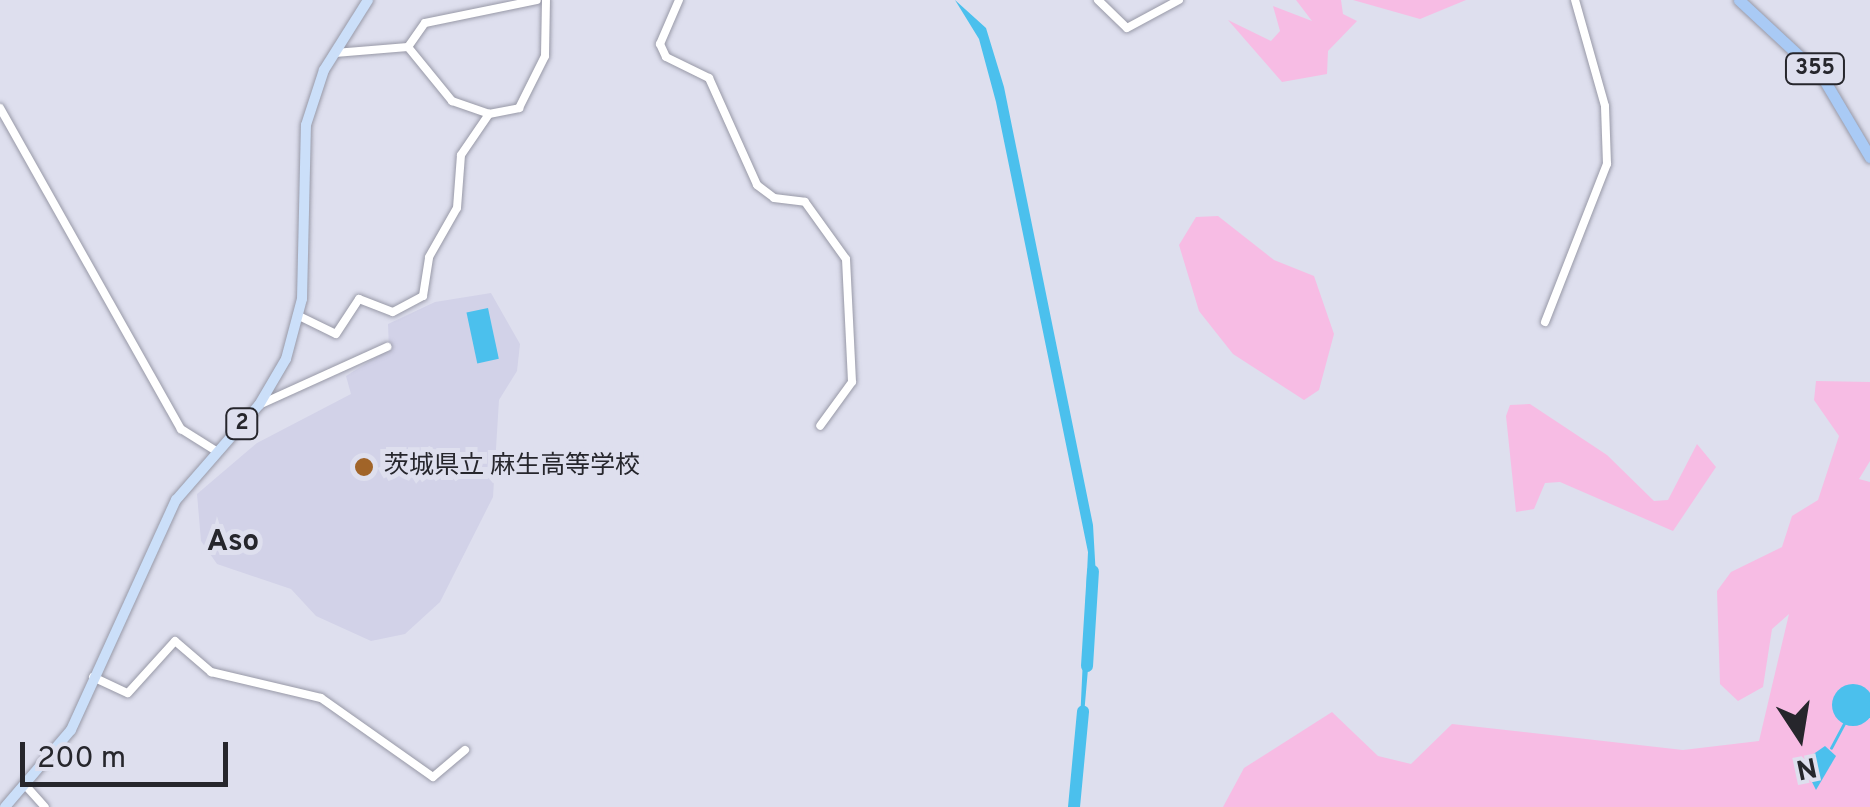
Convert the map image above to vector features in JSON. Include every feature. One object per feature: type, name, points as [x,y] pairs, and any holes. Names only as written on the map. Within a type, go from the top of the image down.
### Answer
[{"type":"highway","name":"355","points":[[1738,0],[1823,78],[1870,157]]},
{"type":"main road","name":"2","points":[[5,807],[58,751],[158,530],[216,450],[259,405],[297,315],[306,125],[334,53],[368,0]]},
{"type":"street","points":[[334,53],[408,46],[424,23],[537,0]]},
{"type":"street","points":[[408,46],[452,101],[488,114],[518,108],[545,56],[546,0]]},
{"type":"street","points":[[1098,0],[1127,28],[1179,0]]},
{"type":"street","points":[[1545,322],[1607,164],[1604,106],[1574,0]]},
{"type":"street","points":[[674,2],[660,44],[666,56],[709,78],[757,184],[774,198],[805,202],[846,259],[852,382],[820,426]]},
{"type":"street","points":[[0,108],[181,429],[216,450]]},
{"type":"street","points":[[297,315],[336,334],[359,300],[393,312],[423,296],[429,257],[457,208],[462,155],[488,114]]},
{"type":"street","points":[[259,405],[387,347]]},
{"type":"street","points":[[93,677],[128,694],[175,641],[211,672],[321,698],[434,777],[465,750]]},
{"type":"street","points":[[26,786],[45,807]]},
{"type":"shaded area","points":[[1296,0],[1341,0],[1343,14],[1357,21],[1328,51],[1327,74],[1282,82],[1228,20],[1271,41],[1280,31],[1273,6],[1312,21]]},
{"type":"shaded area","points":[[1353,0],[1466,0],[1420,19]]},
{"type":"shaded area","points":[[1218,216],[1274,260],[1314,276],[1334,334],[1319,390],[1304,400],[1233,354],[1199,311],[1179,245],[1196,217]]},
{"type":"shaded area","name":"茨城県立 麻生高等学校","points":[[491,293],[520,344],[517,371],[499,400],[493,497],[440,602],[405,634],[371,641],[316,616],[291,589],[217,564],[201,541],[197,494],[257,443],[351,394],[346,376],[389,349],[388,324],[435,302]]},
{"type":"shaded area","points":[[1816,381],[1870,382],[1870,461],[1859,479],[1870,482],[1870,807],[1223,807],[1244,768],[1332,712],[1378,756],[1411,764],[1452,724],[1683,750],[1759,741],[1789,614],[1772,629],[1763,687],[1738,701],[1720,684],[1717,591],[1731,572],[1782,547],[1792,516],[1818,500],[1839,436],[1814,400]]},
{"type":"shaded area","points":[[1530,404],[1607,455],[1654,501],[1668,500],[1697,444],[1716,467],[1673,531],[1560,482],[1545,483],[1534,509],[1516,512],[1506,416],[1510,405]]},
{"type":"water","points":[[955,0],[986,28],[1004,87],[1093,525],[1096,577],[1076,807],[1088,552],[996,102],[979,39]]},
{"type":"water","points":[[488,308],[499,359],[477,363],[466,313]]},
{"type":"water","points":[[1853,684],[1868,690],[1874,705],[1868,720],[1853,726],[1838,720],[1832,705],[1838,690]]},
{"type":"water","points":[[1825,746],[1836,756],[1816,790],[1802,762]]},
{"type":"waterway","points":[[1087,666],[1093,571]]},
{"type":"waterway","points":[[1074,807],[1083,711]]},
{"type":"waterway","points":[[1831,748],[1844,724]]},
{"type":"place","name":"茨城県立 麻生高等学校","points":[[364,467]]},
{"type":"district","name":"Aso","points":[[233,543]]}]
